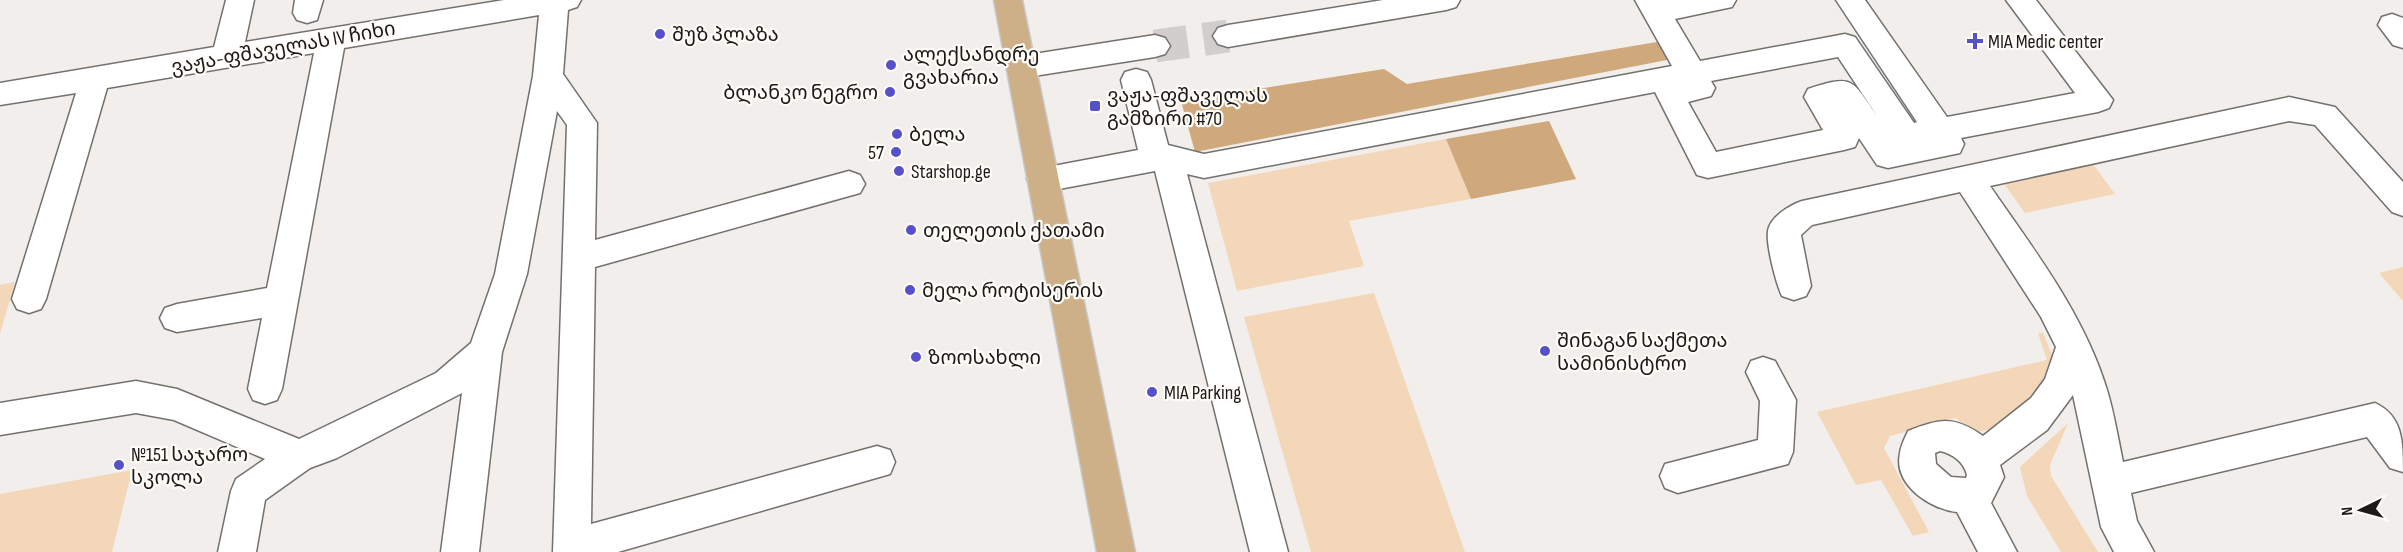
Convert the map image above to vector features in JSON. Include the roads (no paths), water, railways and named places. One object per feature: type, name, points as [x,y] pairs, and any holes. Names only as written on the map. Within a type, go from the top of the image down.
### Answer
[{"type":"main road","points":[[1008,0],[1116,552]]},
{"type":"street","points":[[227,56],[240,0]]},
{"type":"street","points":[[1228,36],[1446,0]]},
{"type":"street","points":[[1722,0],[1652,6],[1700,88],[1669,94],[1708,166],[1844,138],[1819,97],[1844,92],[1888,156],[1949,144],[1850,0]]},
{"type":"street","points":[[1043,178],[1161,158],[1204,166],[1845,45],[1907,136],[2098,100],[2020,0]]},
{"type":"street","points":[[460,552],[485,352],[511,274],[561,1]]},
{"type":"street","name":"ვაჟა-ფშაველას IV ჩიხი","points":[[0,94],[331,38],[490,6],[561,1]]},
{"type":"street","points":[[265,389],[331,38]]},
{"type":"street","points":[[1021,67],[1155,46]]},
{"type":"street","points":[[548,76],[582,123],[572,550],[877,462]]},
{"type":"street","points":[[29,299],[95,78]]},
{"type":"street","points":[[1136,80],[1161,158],[1269,552]]},
{"type":"street","points":[[1794,286],[1784,231],[1802,214],[2289,109],[2324,115],[2403,203]]},
{"type":"street","points":[[1968,178],[2053,307],[2073,347],[2089,389],[2108,482],[2120,527],[2135,552]]},
{"type":"street","points":[[578,258],[849,184]]},
{"type":"street","points":[[177,318],[281,300]]},
{"type":"street","points":[[1980,458],[2012,437],[2041,412],[2059,387],[2073,347]]},
{"type":"street","points":[[237,552],[249,492],[298,456],[324,447],[448,384],[485,352]]},
{"type":"street","points":[[1678,476],[1775,452],[1778,400],[1763,372]]},
{"type":"street","points":[[0,419],[136,397],[177,405],[298,456]]},
{"type":"street","points":[[2108,482],[2389,417],[2403,456]]},
{"type":"street","points":[[1940,435],[1962,441],[1980,458],[1986,477],[1977,493],[1968,496],[1945,493],[1929,483],[1918,469],[1917,449],[1922,442],[1940,435]]},
{"type":"street","points":[[1968,496],[1998,552]]},
{"type":"tunnel","points":[[1155,46],[1228,36]]},
{"type":"place","name":"შუზ პლაზა","points":[[660,34]]},
{"type":"place","name":"MIA Medic center","points":[[1975,41]]},
{"type":"place","name":"ალექსანდრე გვახარია","points":[[891,65]]},
{"type":"place","name":"ბლანკო ნეგრო","points":[[890,92]]},
{"type":"place","name":"ვაჟა-ფშაველას გამზირი #70","points":[[1095,106]]},
{"type":"place","name":"ბელა","points":[[897,134]]},
{"type":"place","name":"57","points":[[896,152]]},
{"type":"place","name":"Starshop.ge","points":[[899,171]]},
{"type":"place","name":"თელეთის ქათამი","points":[[911,230]]},
{"type":"place","name":"მელა როტისერის","points":[[910,290]]},
{"type":"place","name":"შინაგან საქმეთა სამინისტრო","points":[[1545,351]]},
{"type":"place","name":"ზოოსახლი","points":[[916,357]]},
{"type":"place","name":"MIA Parking","points":[[1152,392]]},
{"type":"place","name":"№151 საჯარო სკოლა","points":[[119,465]]}]
